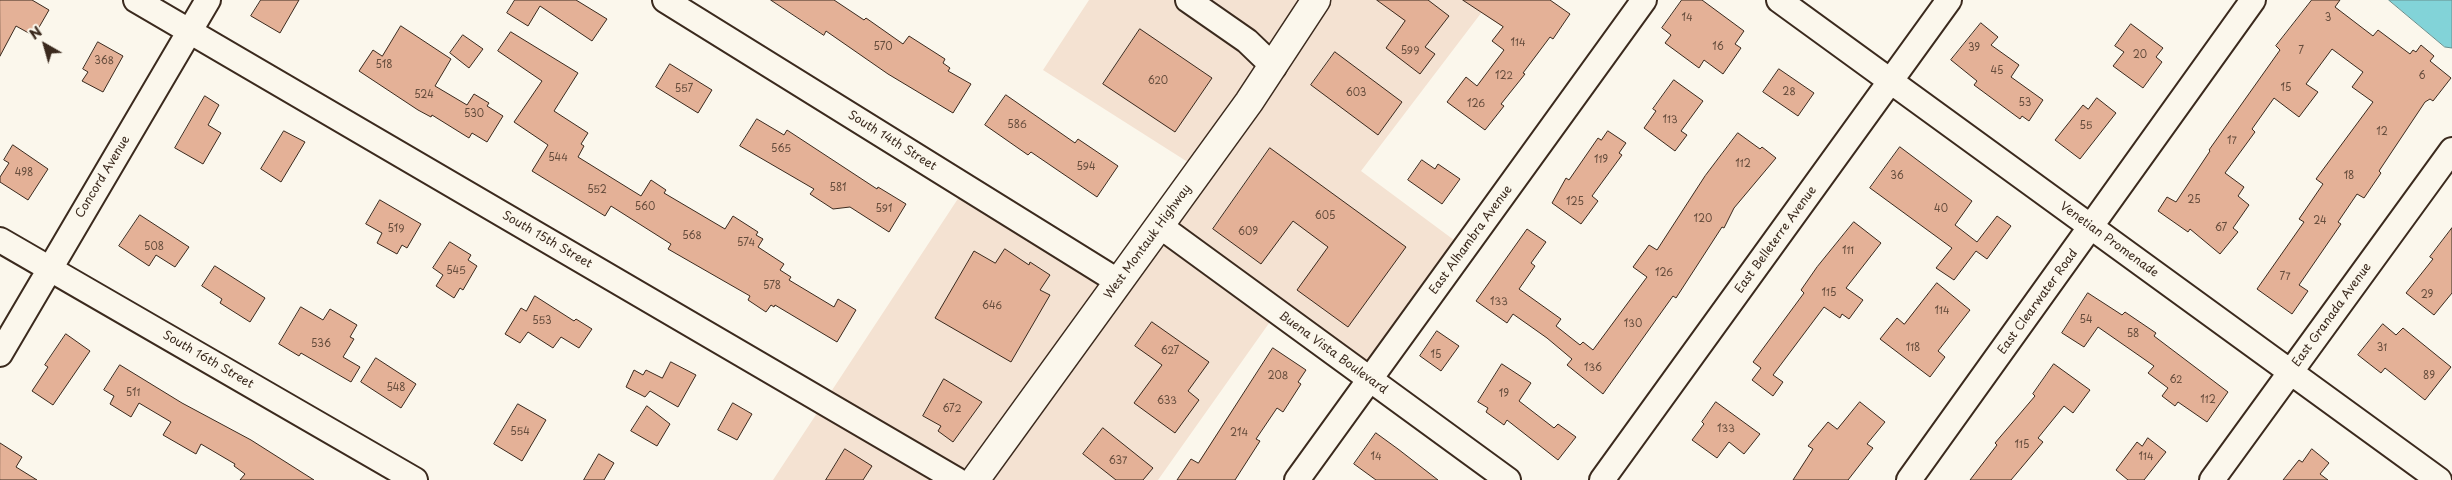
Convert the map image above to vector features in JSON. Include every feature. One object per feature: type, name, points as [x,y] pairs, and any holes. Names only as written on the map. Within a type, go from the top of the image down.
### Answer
[{"type":"main road","name":"West Montauk Highway","points":[[975,480],[1274,67],[1316,0]]},
{"type":"street","name":"South 15th Street","points":[[136,0],[958,480]]},
{"type":"street","name":"Concord Avenue","points":[[0,354],[208,0]]},
{"type":"street","name":"South 14th Street","points":[[665,0],[1119,282]]},
{"type":"street","name":"East Alhambra Avenue","points":[[1297,480],[1644,0]]},
{"type":"street","name":"Venetian Promenade","points":[[1779,0],[2439,480]]},
{"type":"street","name":"East Belleterre Avenue","points":[[1602,480],[1949,0]]},
{"type":"street","name":"East Clearwater Road","points":[[1909,480],[2253,0]]},
{"type":"street","points":[[1198,2],[1247,41],[1274,67]]},
{"type":"street","name":"East Granada Avenue","points":[[2212,480],[2452,150]]},
{"type":"street","name":"Buena Vista Boulevard","points":[[1160,226],[1508,480]]},
{"type":"street","name":"South 16th Street","points":[[0,240],[415,480]]},
{"type":"shaded area","points":[[1089,0],[1491,0],[1361,171],[1458,243],[1368,364],[1284,302],[1158,480],[773,480],[963,191],[1120,290],[1205,173],[1043,70]]},
{"type":"water","points":[[2389,0],[2452,0],[2452,48],[2445,47]]},
{"type":"building","points":[[0,0],[32,0],[49,10],[34,36],[16,26],[0,56]]},
{"type":"building","points":[[261,0],[299,0],[280,33],[251,16]]},
{"type":"building","points":[[515,0],[576,0],[607,19],[592,41],[540,6],[528,26],[507,13]]},
{"type":"building","points":[[771,0],[834,0],[864,20],[866,18],[903,44],[909,36],[945,59],[943,63],[950,68],[948,71],[971,84],[953,113],[888,74],[826,31],[824,35]]},
{"type":"building","points":[[1377,0],[1428,0],[1449,16],[1425,47],[1435,54],[1420,74],[1386,48],[1405,21]]},
{"type":"building","points":[[1463,0],[1550,0],[1570,14],[1553,39],[1550,37],[1523,73],[1525,74],[1501,104],[1504,106],[1485,130],[1447,102],[1466,77],[1477,86],[1504,50],[1492,41],[1503,27]]},
{"type":"building","points":[[1682,0],[1702,0],[1744,31],[1735,44],[1741,48],[1723,74],[1704,60],[1699,68],[1665,43],[1671,35],[1662,28]]},
{"type":"building","points":[[2312,0],[2340,0],[2335,7],[2373,36],[2378,30],[2410,54],[2413,50],[2416,52],[2421,45],[2434,56],[2430,61],[2451,78],[2433,101],[2430,99],[2425,102],[2379,171],[2381,173],[2364,198],[2357,194],[2338,222],[2341,224],[2299,285],[2308,291],[2292,314],[2257,289],[2304,222],[2299,219],[2323,184],[2316,179],[2373,102],[2352,87],[2363,72],[2332,49],[2306,84],[2318,92],[2299,117],[2274,98],[2252,129],[2255,132],[2225,173],[2244,187],[2238,196],[2249,205],[2233,228],[2238,232],[2220,254],[2190,229],[2188,232],[2158,211],[2167,197],[2176,202],[2209,150],[2280,50],[2276,46]]},
{"type":"building","points":[[1981,23],[1998,37],[1991,45],[2019,65],[2011,77],[2043,100],[2029,121],[2022,116],[2020,119],[1974,85],[1977,81],[1951,60]]},
{"type":"building","points":[[2131,24],[2163,48],[2156,57],[2162,62],[2143,88],[2113,66],[2124,52],[2115,46]]},
{"type":"building","points":[[401,26],[451,59],[435,86],[467,105],[474,94],[489,103],[487,106],[503,116],[487,142],[472,133],[469,138],[432,115],[431,117],[418,110],[359,71],[373,50],[382,56]]},
{"type":"building","points":[[1140,29],[1212,78],[1175,132],[1103,84]]},
{"type":"building","points":[[511,32],[578,73],[554,111],[588,133],[581,144],[584,146],[578,157],[641,196],[651,180],[666,190],[664,193],[725,229],[733,216],[758,232],[756,235],[763,239],[758,247],[784,264],[780,270],[791,277],[789,280],[834,307],[838,299],[856,310],[837,342],[775,305],[774,307],[771,305],[766,312],[748,300],[750,296],[668,249],[671,244],[611,206],[605,216],[532,171],[548,145],[514,122],[542,81],[498,51]]},
{"type":"building","points":[[463,35],[483,49],[469,68],[450,53]]},
{"type":"building","points":[[98,42],[123,56],[103,92],[82,81],[88,72],[83,69]]},
{"type":"building","points":[[1335,52],[1402,102],[1378,135],[1311,85]]},
{"type":"building","points":[[670,64],[712,90],[698,113],[656,87]]},
{"type":"building","points":[[1779,69],[1814,93],[1798,116],[1763,92]]},
{"type":"building","points":[[1674,80],[1703,101],[1681,131],[1687,135],[1675,151],[1644,128],[1656,111],[1653,109]]},
{"type":"building","points":[[1006,95],[1075,143],[1078,139],[1118,166],[1097,197],[1031,152],[1028,155],[985,125]]},
{"type":"building","points":[[205,96],[219,105],[208,125],[221,133],[203,164],[175,148]]},
{"type":"building","points":[[2097,98],[2116,113],[2080,159],[2055,140],[2083,105],[2088,109]]},
{"type":"building","points":[[757,119],[784,135],[787,130],[877,189],[878,187],[906,204],[889,232],[850,207],[833,209],[810,194],[814,189],[740,146]]},
{"type":"building","points":[[284,131],[305,142],[281,182],[261,169]]},
{"type":"building","points":[[1608,131],[1626,143],[1619,153],[1622,155],[1592,196],[1598,201],[1581,224],[1552,203],[1566,178],[1569,180],[1598,138],[1601,140]]},
{"type":"building","points":[[1738,133],[1776,158],[1734,208],[1724,228],[1722,227],[1676,298],[1673,296],[1603,394],[1567,365],[1572,359],[1547,338],[1513,314],[1507,323],[1476,301],[1527,229],[1546,242],[1531,263],[1535,266],[1519,289],[1561,319],[1556,326],[1580,345],[1583,342],[1593,350],[1647,277],[1633,267],[1649,245],[1657,250],[1705,176]]},
{"type":"building","points":[[13,145],[48,169],[28,200],[0,182],[0,177],[9,163],[4,160]]},
{"type":"building","points":[[1900,147],[1972,201],[1955,225],[1977,242],[1997,216],[2011,226],[1987,259],[1976,251],[1954,280],[1936,268],[1952,248],[1870,188]]},
{"type":"building","points":[[1270,148],[1406,247],[1348,327],[1297,290],[1328,247],[1293,221],[1261,264],[1213,229]]},
{"type":"building","points":[[1422,160],[1435,169],[1438,164],[1460,179],[1442,204],[1408,180]]},
{"type":"building","points":[[380,200],[421,224],[407,248],[402,245],[397,254],[377,243],[382,233],[366,224]]},
{"type":"building","points":[[140,215],[189,247],[175,267],[156,255],[149,266],[119,246]]},
{"type":"building","points":[[1854,222],[1881,243],[1846,288],[1863,300],[1849,319],[1842,314],[1840,318],[1824,307],[1773,375],[1783,382],[1773,396],[1752,380],[1761,368],[1753,362],[1804,293],[1801,290],[1817,267]]},
{"type":"building","points":[[2452,228],[2452,293],[2434,315],[2406,293],[2433,259],[2430,257]]},
{"type":"building","points":[[450,242],[471,255],[468,260],[477,266],[463,290],[460,288],[454,298],[436,286],[443,275],[433,268]]},
{"type":"building","points":[[1005,249],[1029,265],[1030,262],[1050,275],[1040,290],[1050,295],[1011,362],[935,318],[974,251],[995,263]]},
{"type":"building","points":[[215,266],[265,298],[250,322],[220,303],[222,299],[202,286]]},
{"type":"building","points":[[1937,283],[1970,310],[1938,351],[1945,357],[1930,377],[1880,339],[1897,318],[1904,324]]},
{"type":"building","points":[[2088,293],[2122,315],[2125,312],[2156,333],[2154,336],[2228,392],[2207,422],[2178,402],[2175,406],[2162,396],[2168,388],[2148,373],[2154,366],[2098,327],[2084,347],[2062,333]]},
{"type":"building","points":[[535,296],[574,321],[576,319],[592,329],[579,348],[561,337],[553,348],[528,332],[520,343],[505,334],[521,308],[526,311]]},
{"type":"building","points":[[301,307],[323,320],[330,309],[357,325],[350,337],[354,339],[343,357],[360,367],[351,382],[301,353],[299,356],[279,344]]},
{"type":"building","points":[[1152,322],[1209,362],[1188,391],[1199,400],[1175,433],[1134,403],[1162,365],[1135,346]]},
{"type":"building","points":[[2383,324],[2396,335],[2403,328],[2451,367],[2425,400],[2385,368],[2381,373],[2358,355]]},
{"type":"building","points":[[1437,331],[1459,346],[1441,371],[1420,356]]},
{"type":"building","points":[[66,334],[90,351],[53,405],[32,391],[48,367],[45,365]]},
{"type":"building","points":[[1273,348],[1306,370],[1298,382],[1301,384],[1283,412],[1277,408],[1256,439],[1260,441],[1235,480],[1177,480],[1191,459],[1198,463]]},
{"type":"building","points":[[376,358],[416,384],[401,408],[361,382]]},
{"type":"building","points":[[671,362],[696,375],[678,407],[650,391],[645,397],[626,387],[634,370],[643,375],[646,370],[662,378]]},
{"type":"building","points":[[1502,364],[1531,383],[1519,401],[1554,428],[1558,424],[1576,437],[1558,460],[1507,420],[1504,425],[1486,412],[1488,408],[1478,402]]},
{"type":"building","points":[[2054,364],[2090,390],[2073,413],[2064,406],[2038,438],[2043,442],[2011,480],[1970,480],[1997,445],[1995,443],[2035,396],[2033,394]]},
{"type":"building","points":[[120,365],[182,403],[251,440],[314,480],[240,480],[245,474],[234,466],[235,464],[201,444],[196,454],[163,435],[171,422],[139,403],[131,417],[110,404],[114,396],[104,390]]},
{"type":"building","points":[[944,379],[982,402],[953,442],[938,431],[941,426],[923,416]]},
{"type":"building","points":[[1716,402],[1760,434],[1744,454],[1729,442],[1717,458],[1692,440],[1704,424],[1702,422]]},
{"type":"building","points":[[1860,402],[1885,422],[1867,444],[1873,448],[1848,480],[1793,480],[1813,449],[1808,446],[1828,422],[1837,429]]},
{"type":"building","points":[[733,403],[752,414],[737,440],[718,430]]},
{"type":"building","points":[[518,404],[546,420],[522,461],[494,444]]},
{"type":"building","points":[[647,406],[670,424],[657,446],[631,431]]},
{"type":"building","points":[[1103,428],[1153,468],[1143,480],[1116,480],[1083,454]]},
{"type":"building","points":[[1376,433],[1438,480],[1376,480],[1354,464]]},
{"type":"building","points":[[2148,438],[2166,452],[2144,480],[2128,480],[2116,470],[2137,442],[2142,446]]},
{"type":"building","points":[[0,443],[22,457],[16,467],[37,480],[0,480]]},
{"type":"building","points":[[845,449],[872,466],[863,480],[826,480]]},
{"type":"building","points":[[2312,449],[2329,463],[2320,474],[2328,480],[2283,480],[2299,460],[2302,462]]},
{"type":"building","points":[[599,454],[614,463],[604,480],[584,480]]}]
